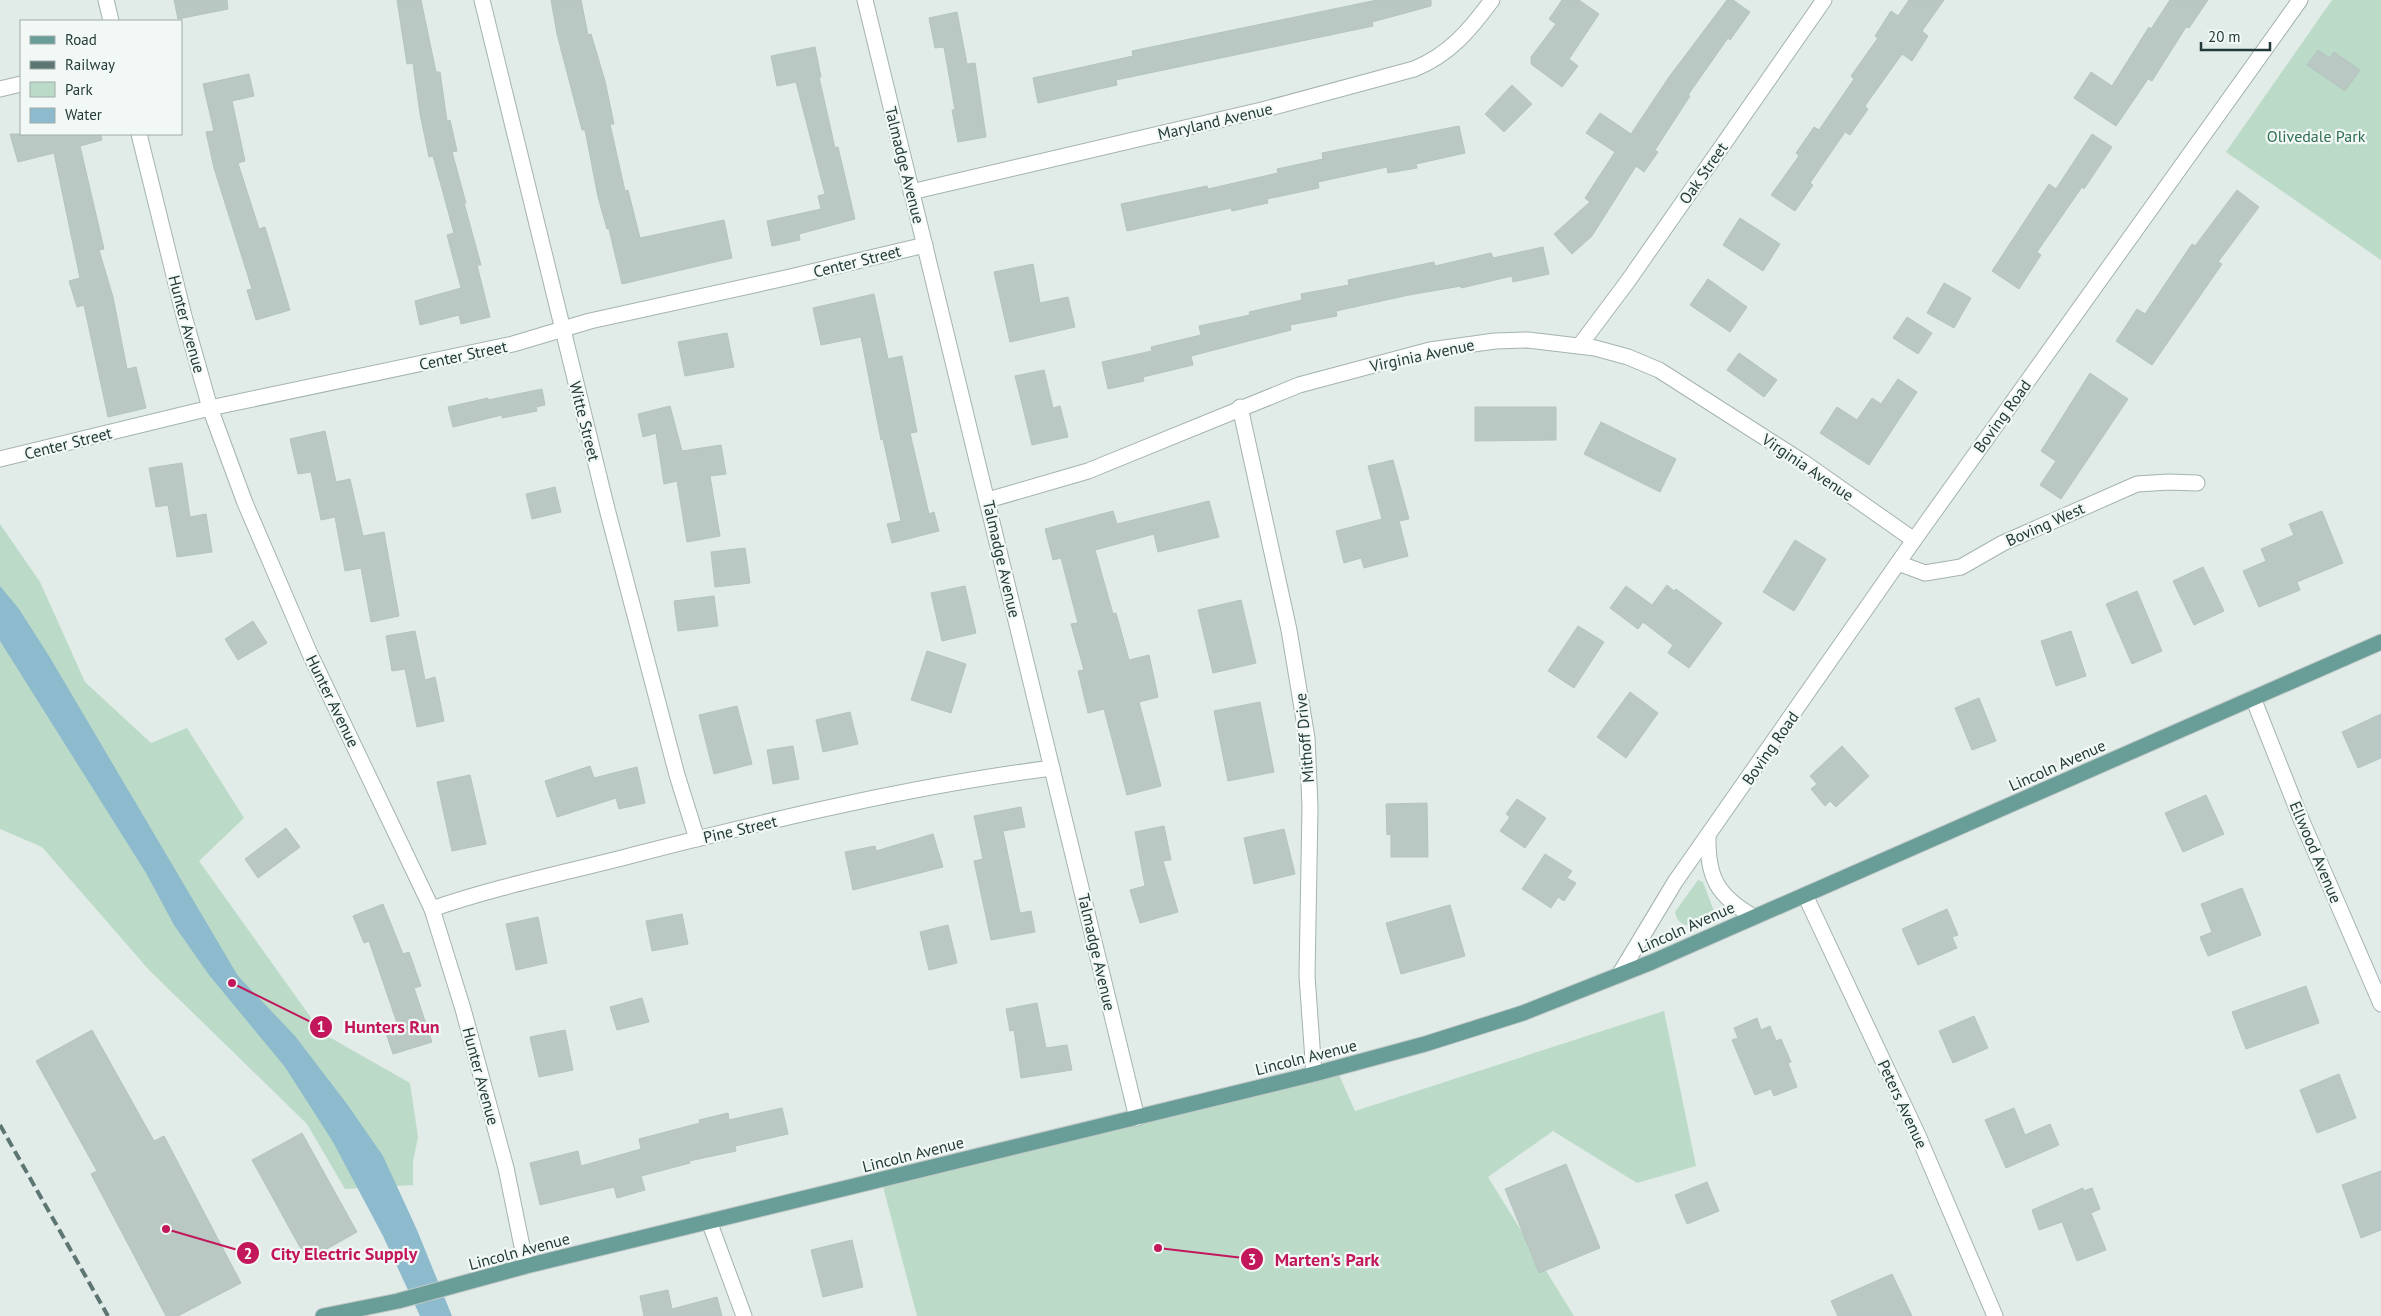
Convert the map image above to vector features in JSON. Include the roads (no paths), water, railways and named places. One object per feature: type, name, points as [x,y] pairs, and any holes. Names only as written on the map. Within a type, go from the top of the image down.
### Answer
[{"type":"main road","name":"Lincoln Avenue","points":[[323,1316],[398,1301],[526,1266],[1314,1074],[1425,1044],[1524,1013],[1619,975],[1805,895],[2381,642]]},
{"type":"street","points":[[106,0],[111,20]]},
{"type":"street","name":"Witte Street","points":[[482,0],[657,699],[677,775],[697,839]]},
{"type":"street","name":"Talmadge Avenue","points":[[865,0],[1137,1118]]},
{"type":"street","name":"Maryland Avenue","points":[[911,192],[1266,109],[1414,70],[1429,63],[1456,44],[1492,0]]},
{"type":"street","name":"Oak Street","points":[[1580,345],[1628,280],[1824,0]]},
{"type":"street","name":"Boving Road","points":[[1619,975],[1675,882],[1914,540],[2300,0]]},
{"type":"street","points":[[0,89],[20,84]]},
{"type":"street","name":"Hunter Avenue","points":[[139,135],[182,306],[210,408],[245,503],[310,654],[432,909],[463,1009],[504,1159],[526,1266]]},
{"type":"street","name":"Center Street","points":[[0,459],[210,408],[513,344],[590,321],[925,245]]},
{"type":"street","name":"Virginia Avenue","points":[[988,500],[1088,471],[1240,407],[1298,385],[1430,350],[1495,341],[1528,340],[1580,345],[1628,357],[1659,370],[1803,462],[1914,540]]},
{"type":"street","name":"Mithoff Drive","points":[[1240,407],[1289,630],[1306,738],[1310,807],[1307,976],[1314,1074]]},
{"type":"street","name":"Boving West","points":[[1898,563],[1925,573],[1961,567],[2003,543],[2137,484],[2197,483]]},
{"type":"street","name":"Ellwood Avenue","points":[[2253,698],[2381,1004]]},
{"type":"street","name":"Pine Street","points":[[432,909],[697,839],[861,800],[1052,768]]},
{"type":"street","points":[[1708,836],[1707,856],[1714,880],[1735,906],[1754,917]]},
{"type":"street","name":"Peters Avenue","points":[[1805,895],[1918,1133],[1995,1316]]},
{"type":"street","points":[[709,1221],[744,1316]]},
{"type":"water","points":[[0,586],[19,609],[49,656],[238,976],[295,1036],[347,1104],[383,1156],[417,1230],[452,1316],[420,1316],[383,1236],[333,1142],[285,1067],[209,975],[174,925],[146,873],[0,641]]},
{"type":"railway","points":[[0,1125],[108,1316]]},
{"type":"place","name":"Hunters Run","points":[[232,983]]},
{"type":"place","name":"City Electric Supply","points":[[166,1229]]},
{"type":"place","name":"Marten's Park","points":[[1158,1248]]},
{"type":"park label","name":"Olivedale Park","points":[[2316,136]]}]
